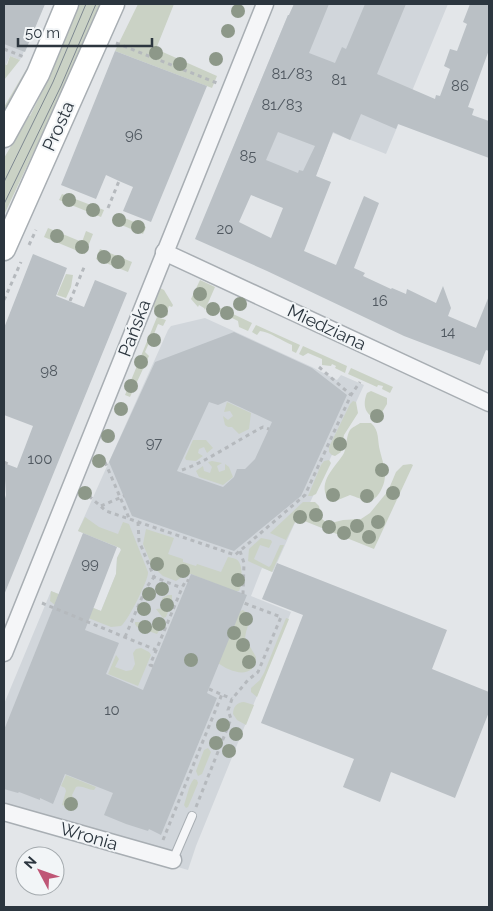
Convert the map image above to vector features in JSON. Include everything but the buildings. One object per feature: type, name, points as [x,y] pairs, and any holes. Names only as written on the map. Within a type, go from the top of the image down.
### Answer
[{"type":"main road","points":[[4,136],[38,74],[67,4]]},
{"type":"main road","name":"Prosta","points":[[4,249],[113,4]]},
{"type":"street","name":"Pańska","points":[[4,653],[265,4]]},
{"type":"street","name":"Miedziana","points":[[164,252],[489,403]]},
{"type":"street","name":"Wronia","points":[[4,812],[173,860]]},
{"type":"lane","points":[[173,860],[192,816]]},
{"type":"path","points":[[115,43],[219,84]]},
{"type":"path","points":[[4,49],[28,59]]},
{"type":"path","points":[[108,208],[119,181]]},
{"type":"path","points":[[70,301],[84,265]]},
{"type":"path","points":[[4,300],[14,277]]},
{"type":"path","points":[[319,367],[351,395]]},
{"type":"path","points":[[89,496],[106,511],[235,555],[305,495],[351,395],[360,382]]},
{"type":"path","points":[[182,470],[194,466],[263,427],[269,429]]},
{"type":"path","points":[[105,462],[122,497],[129,519]]},
{"type":"path","points":[[101,506],[122,497]]},
{"type":"path","points":[[138,522],[139,541],[154,577],[182,588]]},
{"type":"path","points":[[240,551],[244,563],[244,594]]},
{"type":"path","points":[[125,637],[146,588],[154,577]]},
{"type":"path","points":[[153,666],[150,665],[182,588],[186,580],[189,581]]},
{"type":"path","points":[[41,603],[156,650]]},
{"type":"path","points":[[192,816],[231,719],[228,710],[232,698],[258,672],[280,617],[244,603]]},
{"type":"path","points":[[209,689],[232,698]]},
{"type":"path","points":[[163,840],[222,694]]},
{"type":"shaded area","points":[[4,4],[45,4],[20,60],[10,56],[6,65],[4,64]]},
{"type":"shaded area","points":[[77,4],[100,4],[67,81],[4,215],[4,158],[30,116],[48,80]]},
{"type":"shaded area","points":[[138,4],[174,4],[156,49],[217,76],[212,88],[115,51]]},
{"type":"shaded area","points":[[294,4],[448,4],[386,154],[333,133],[300,214],[219,182]]},
{"type":"shaded area","points":[[10,56],[20,60],[4,80],[4,64],[7,65]]},
{"type":"shaded area","points":[[30,63],[4,112],[4,107]]},
{"type":"shaded area","points":[[62,194],[104,210],[101,217],[59,200]]},
{"type":"shaded area","points":[[115,214],[146,227],[143,234],[112,221]]},
{"type":"shaded area","points":[[48,228],[82,242],[86,231],[93,234],[85,254],[44,237]]},
{"type":"shaded area","points":[[100,249],[132,262],[128,272],[96,259]]},
{"type":"shaded area","points":[[66,274],[73,275],[71,287],[66,298],[57,295]]},
{"type":"shaded area","points":[[200,280],[215,287],[205,310],[199,305],[198,307],[191,299]]},
{"type":"shaded area","points":[[158,287],[164,290],[173,305],[172,307],[169,306],[166,313],[168,314],[167,316],[155,311],[152,301]]},
{"type":"shaded area","points":[[212,304],[252,323],[248,331],[239,327],[238,321],[218,311],[212,314],[208,312]]},
{"type":"shaded area","points":[[157,317],[166,320],[163,326],[158,324],[154,334],[158,338],[155,344],[149,343],[145,352],[149,356],[130,397],[125,395]]},
{"type":"shaded area","points":[[205,318],[337,380],[341,375],[364,385],[302,520],[297,518],[273,572],[262,568],[251,596],[291,612],[188,870],[4,817],[4,704],[51,591],[101,611],[116,574],[117,558],[121,550],[78,531],[168,330],[171,326]]},
{"type":"shaded area","points":[[256,325],[300,345],[296,353],[292,351],[292,345],[272,335],[260,331],[257,335],[252,332]]},
{"type":"shaded area","points":[[303,346],[347,366],[345,373],[335,368],[336,366],[332,364],[331,366],[322,365],[322,359],[308,353],[303,356],[299,354]]},
{"type":"shaded area","points":[[351,368],[393,387],[390,393],[382,389],[383,386],[378,385],[377,387],[348,374]]},
{"type":"shaded area","points":[[371,391],[387,398],[387,404],[378,419],[367,413],[365,406],[367,393]]},
{"type":"shaded area","points":[[353,401],[356,402],[358,413],[344,435],[341,452],[335,456],[332,455],[329,452],[329,447]]},
{"type":"shaded area","points":[[227,402],[251,413],[249,429],[239,434],[232,427],[225,425],[223,416],[228,420],[233,416],[230,411],[224,412]]},
{"type":"shaded area","points":[[360,423],[371,423],[377,432],[385,472],[383,487],[372,500],[364,500],[350,495],[338,500],[328,499],[325,492],[326,480],[344,453],[350,430]]},
{"type":"shaded area","points":[[193,440],[206,440],[213,448],[207,453],[204,447],[199,449],[198,453],[203,456],[196,461],[186,460],[185,458]]},
{"type":"shaded area","points":[[329,460],[331,463],[316,494],[308,496],[321,465],[324,461]]},
{"type":"shaded area","points":[[208,462],[222,463],[217,466],[219,472],[225,470],[225,464],[229,467],[233,477],[223,485],[199,477],[196,471],[203,466],[204,471],[210,473],[212,467]]},
{"type":"shaded area","points":[[403,465],[413,465],[374,549],[297,518],[286,540],[270,533],[303,502],[315,502],[319,506],[322,519],[327,523],[361,519],[370,513],[388,491],[396,472]]},
{"type":"shaded area","points":[[85,517],[99,527],[118,534],[123,522],[129,524],[148,572],[138,600],[121,626],[111,627],[55,605],[50,601],[51,591],[101,611],[116,574],[117,558],[121,550],[78,531]]},
{"type":"shaded area","points":[[146,529],[174,538],[168,554],[183,559],[183,562],[196,566],[197,564],[221,572],[228,557],[237,560],[242,572],[239,591],[234,591],[191,574],[186,574],[176,581],[163,576],[152,566],[143,544]]},
{"type":"shaded area","points":[[261,538],[271,540],[272,542],[269,548],[260,545],[254,559],[269,567],[280,545],[284,545],[272,572],[248,561],[249,549]]},
{"type":"shaded area","points":[[172,595],[172,602],[166,617],[163,618],[156,609],[165,608],[162,598]]},
{"type":"shaded area","points":[[243,610],[251,616],[245,638],[256,657],[255,664],[247,672],[235,672],[218,663],[240,611]]},
{"type":"shaded area","points":[[286,618],[289,619],[257,697],[251,692],[251,688],[260,680],[264,673]]},
{"type":"shaded area","points":[[160,620],[164,623],[157,634],[137,627],[135,624],[135,622],[142,622],[152,626]]},
{"type":"shaded area","points":[[141,648],[151,655],[138,686],[108,674],[116,655],[119,659],[115,667],[126,671],[132,670],[135,664],[133,653],[136,649]]},
{"type":"shaded area","points":[[244,702],[254,705],[246,725],[237,720],[233,714],[236,705]]},
{"type":"shaded area","points":[[208,748],[211,752],[202,774],[198,776],[196,771],[204,750]]},
{"type":"shaded area","points":[[66,775],[96,787],[94,790],[76,787],[72,795],[75,803],[72,808],[62,805],[66,791],[61,786]]},
{"type":"shaded area","points":[[194,779],[198,783],[186,808],[184,805],[189,787]]},
{"type":"tram line","points":[[4,182],[53,82],[86,4]]},
{"type":"tram line","points":[[4,204],[61,86],[96,4]]}]
